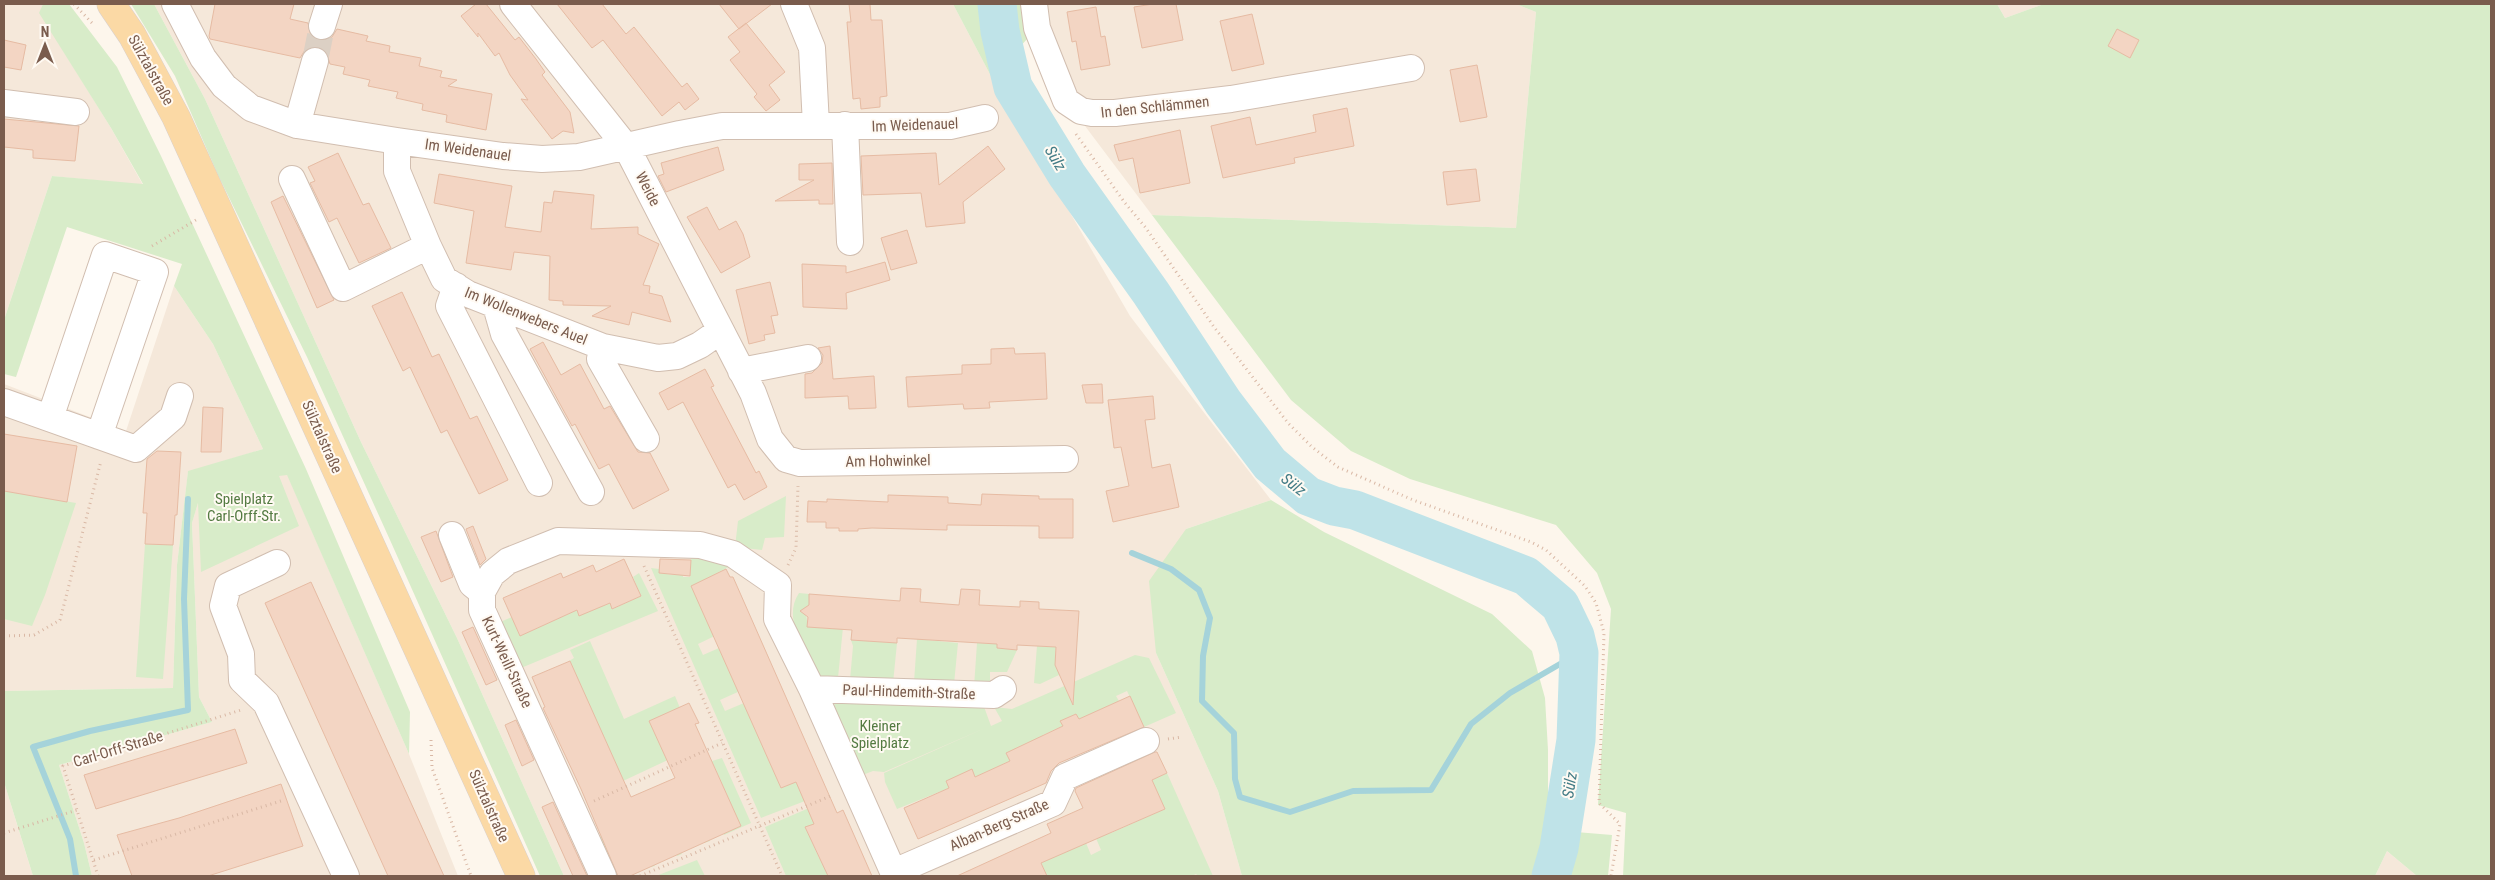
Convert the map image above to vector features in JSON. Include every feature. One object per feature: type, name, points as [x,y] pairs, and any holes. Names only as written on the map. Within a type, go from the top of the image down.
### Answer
[{"type":"main road","name":"Sülztalstraße","points":[[111,4],[132,35],[176,117],[521,876]]},
{"type":"street","name":"Im Weidenauel","points":[[175,4],[203,58],[224,86],[252,108],[297,125],[503,156],[542,159],[579,157],[722,126],[845,125],[890,128],[950,126],[985,118]]},
{"type":"street","name":"Weide","points":[[513,4],[627,148],[747,382]]},
{"type":"street","points":[[794,4],[812,48],[816,125]]},
{"type":"street","points":[[1034,4],[1037,28],[1066,101],[1072,105]]},
{"type":"street","points":[[297,125],[314,61]]},
{"type":"street","name":"In den Schlämmen","points":[[1072,105],[1092,113],[1115,113],[1231,98],[1411,68]]},
{"type":"street","points":[[4,103],[76,112]]},
{"type":"street","points":[[845,125],[850,242]]},
{"type":"street","name":"Im Wollenwebers Auel","points":[[397,141],[397,172],[444,279],[496,306],[603,347],[658,358],[677,356],[700,345],[720,331]]},
{"type":"street","points":[[292,179],[343,288],[428,246]]},
{"type":"street","points":[[50,418],[105,255],[155,272],[103,437]]},
{"type":"street","points":[[456,286],[449,306],[539,483]]},
{"type":"street","points":[[496,306],[504,334],[590,492]]},
{"type":"street","points":[[603,347],[600,359],[646,439]]},
{"type":"street","points":[[800,463],[786,459],[770,439],[747,382],[808,358]]},
{"type":"street","points":[[4,402],[136,449],[173,417],[180,396]]},
{"type":"street","name":"Am Hohwinkel","points":[[800,463],[1065,459]]},
{"type":"street","points":[[452,534],[472,584],[482,592],[492,574],[508,561],[558,542],[700,545],[734,554],[778,585],[777,619],[812,689],[894,874]]},
{"type":"street","points":[[277,563],[228,586],[223,606],[241,654],[242,680],[266,702],[346,876]]},
{"type":"street","name":"Kurt-Weill-Straße","points":[[482,592],[482,610],[603,876]]},
{"type":"street","name":"Paul-Hindemith-Straße","points":[[812,689],[994,694],[1004,690]]},
{"type":"street","name":"Alban-Berg-Straße","points":[[894,874],[1054,803],[1065,777],[1146,741]]},
{"type":"path","points":[[1072,105],[1066,119],[1075,133],[1125,203],[1146,228],[1214,327],[1288,423],[1312,447],[1338,467],[1412,500],[1531,542],[1546,550],[1584,586],[1596,604],[1604,633],[1599,803],[1620,824],[1612,876]]},
{"type":"path","points":[[151,246],[199,218]]},
{"type":"path","points":[[4,636],[34,635],[60,620],[103,437]]},
{"type":"path","points":[[778,585],[796,548],[800,463]]},
{"type":"path","points":[[640,543],[641,560],[782,876]]},
{"type":"path","name":"Carl-Orff-Straße","points":[[98,876],[63,766],[266,702]]},
{"type":"path","points":[[431,737],[432,768],[471,876]]},
{"type":"path","points":[[574,810],[722,743]]},
{"type":"path","points":[[640,876],[853,784]]},
{"type":"path","points":[[94,860],[308,792]]},
{"type":"path","points":[[4,833],[77,810]]},
{"type":"shaded area","points":[[4,4],[43,4],[40,13],[111,128],[143,185],[52,176],[4,320]]},
{"type":"shaded area","points":[[154,4],[953,4],[993,80],[1130,316],[1271,500],[1186,529],[1156,653],[1218,791],[1242,876],[564,876],[457,638],[361,442],[205,99]]},
{"type":"shaded area","points":[[1042,4],[1516,4],[1536,12],[1516,228],[1152,215],[1085,126],[1071,95]]},
{"type":"shaded area","points":[[1997,4],[2044,4],[2005,18]]},
{"type":"shaded area","points":[[174,286],[213,344],[263,449],[188,472],[177,565],[173,688],[4,691],[4,384],[126,431]]},
{"type":"shaded area","points":[[287,474],[409,754],[458,876],[92,876],[84,843],[59,765],[212,722],[199,697],[192,523],[204,482],[243,483]]},
{"type":"shaded area","points":[[4,782],[27,857],[33,876],[4,876]]},
{"type":"shaded area","points":[[2387,851],[2417,876],[2375,876]]},
{"type":"green space","name":"Spielplatz Carl-Orff-Str.","points":[[43,4],[69,4],[117,67],[161,156],[306,469],[410,712],[409,754],[287,475],[279,476],[299,526],[201,572],[198,503],[192,523],[199,697],[212,722],[59,765],[84,843],[92,876],[33,876],[4,782],[4,691],[173,688],[177,565],[188,471],[263,449],[213,344],[174,286],[182,264],[67,227],[16,377],[4,374],[4,320],[52,176],[143,184],[111,128],[39,13]]},
{"type":"green space","points":[[131,4],[154,4],[205,99],[361,442],[457,638],[564,876],[540,876],[307,357],[218,175],[175,76]]},
{"type":"green space","points":[[953,4],[985,4],[1002,68],[993,80]]},
{"type":"green space","points":[[1015,4],[1025,4],[1028,38],[1018,49]]},
{"type":"green space","points":[[1516,4],[1997,4],[2005,18],[2044,4],[2491,4],[2491,876],[2417,876],[2387,851],[2375,876],[1623,876],[1626,813],[1598,805],[1611,609],[1597,573],[1556,525],[1410,479],[1351,451],[1291,400],[1152,215],[1516,228],[1536,12]]},
{"type":"green space","points":[[4,491],[76,503],[45,595],[32,626],[4,619]]},
{"type":"green space","points":[[786,496],[784,537],[765,538],[762,550],[735,547],[738,521]]},
{"type":"green space","points":[[1271,500],[1324,532],[1492,614],[1532,651],[1545,698],[1548,750],[1548,820],[1576,832],[1612,835],[1608,876],[1242,876],[1218,791],[1156,653],[1149,581],[1186,529]]},
{"type":"green space","points":[[145,544],[173,545],[163,679],[136,677]]},
{"type":"green space","points":[[691,558],[714,559],[734,564],[710,577],[723,632],[698,644],[703,655],[719,648],[749,687],[720,700],[725,711],[744,703],[781,788],[796,782],[805,801],[761,818],[651,568],[659,569],[659,573],[674,575],[683,573],[683,577],[690,577]]},
{"type":"green space","points":[[639,573],[658,611],[521,668],[498,623],[512,617],[520,636],[577,610],[579,615],[610,603],[613,609],[641,596],[633,577]]},
{"type":"green space","points":[[799,593],[809,594],[809,605],[805,608],[808,627],[833,629],[834,616],[844,617],[838,678],[819,676],[798,636],[793,614],[794,603]]},
{"type":"green space","points":[[917,639],[958,643],[954,684],[914,682]]},
{"type":"green space","points":[[851,640],[897,643],[893,683],[850,680],[853,646]]},
{"type":"green space","points":[[590,641],[624,719],[675,696],[680,708],[687,751],[623,781],[569,661],[574,658],[570,650]]},
{"type":"green space","points":[[977,643],[997,644],[997,648],[1017,650],[1007,672],[990,672],[990,687],[974,687]]},
{"type":"green space","points":[[1037,646],[1056,647],[1055,656],[1060,656],[1059,675],[1040,684],[1034,683]]},
{"type":"green space","name":"Kleiner Spielplatz","points":[[1135,655],[1149,658],[1176,713],[1144,727],[1127,691],[1116,696],[1119,701],[1079,719],[1076,714],[1061,721],[1063,726],[1043,735],[1044,739],[1010,761],[975,777],[972,770],[949,788],[897,809],[885,782],[884,773],[985,728],[884,772],[873,771],[860,776],[832,709],[836,702],[983,704],[991,726],[1002,721],[994,707],[1012,709]]},
{"type":"green space","points":[[722,758],[751,823],[724,835],[720,826],[706,832],[710,841],[704,843],[701,835],[678,845],[682,854],[677,856],[674,849],[651,858],[655,866],[651,867],[648,862],[638,866],[640,872],[628,876],[618,874],[614,876],[595,838],[729,799],[712,761]]},
{"type":"green space","points":[[1167,773],[1213,876],[1198,876],[1196,874],[1192,876],[1047,876],[1041,862],[1086,843],[1091,855],[1101,850],[1084,810],[1098,804],[1111,833],[1165,809],[1152,780]]},
{"type":"green space","points":[[809,808],[820,821],[806,828],[819,858],[841,873],[834,876],[786,876],[765,827]]},
{"type":"green space","points":[[697,860],[705,876],[656,876]]},
{"type":"building","points":[[215,4],[294,4],[290,19],[308,23],[311,36],[317,40],[325,41],[332,37],[337,29],[368,36],[366,41],[390,46],[389,52],[421,58],[419,66],[442,71],[440,77],[457,80],[448,86],[492,94],[486,130],[446,122],[447,115],[422,110],[423,104],[396,98],[398,92],[368,86],[370,80],[343,74],[345,67],[330,64],[326,51],[320,47],[312,46],[305,50],[300,58],[210,39]]},
{"type":"building","points":[[476,4],[486,4],[515,40],[519,37],[536,59],[545,72],[542,75],[570,112],[574,133],[563,131],[552,139],[521,99],[528,100],[510,75],[499,53],[495,56],[478,33],[478,37],[461,16]]},
{"type":"building","points":[[557,4],[602,4],[626,34],[634,27],[682,87],[687,83],[699,99],[685,110],[679,102],[662,116],[603,40],[592,48]]},
{"type":"building","points":[[719,4],[772,4],[739,29]]},
{"type":"building","points":[[849,4],[870,4],[871,20],[882,20],[887,96],[880,97],[880,107],[861,109],[860,98],[853,99],[847,22],[851,22]]},
{"type":"building","points":[[1153,4],[1176,4],[1183,40],[1142,48],[1134,7]]},
{"type":"building","points":[[1096,7],[1101,37],[1105,36],[1110,65],[1081,70],[1076,41],[1072,42],[1067,12]]},
{"type":"building","points":[[1252,14],[1264,64],[1232,71],[1220,21]]},
{"type":"building","points":[[746,23],[785,72],[769,85],[780,100],[766,111],[754,97],[757,94],[730,60],[740,52],[728,37]]},
{"type":"building","points":[[2117,29],[2139,40],[2130,58],[2108,46]]},
{"type":"building","points":[[4,40],[26,45],[21,70],[4,67]]},
{"type":"building","points":[[1477,65],[1487,117],[1460,122],[1450,70]]},
{"type":"building","points":[[1347,108],[1354,146],[1294,158],[1295,163],[1223,178],[1211,126],[1250,117],[1256,145],[1316,132],[1313,115]]},
{"type":"building","points":[[4,119],[79,126],[75,161],[33,158],[33,150],[4,147]]},
{"type":"building","points":[[1180,130],[1190,183],[1140,193],[1133,158],[1119,161],[1114,145]]},
{"type":"building","points":[[988,146],[1005,169],[963,202],[965,223],[926,227],[921,193],[863,195],[861,156],[936,153],[939,185]]},
{"type":"building","points":[[718,147],[724,170],[666,192],[658,176],[664,174],[661,163]]},
{"type":"building","points":[[338,153],[363,205],[369,203],[391,248],[359,263],[337,218],[329,222],[310,183],[315,181],[308,167]]},
{"type":"building","points":[[832,163],[833,204],[819,204],[819,200],[775,201],[814,180],[799,180],[799,164]]},
{"type":"building","points":[[1476,169],[1480,201],[1447,205],[1443,172]]},
{"type":"building","points":[[439,174],[512,186],[505,227],[541,232],[544,202],[552,203],[554,191],[594,195],[591,229],[638,227],[638,234],[659,244],[643,285],[650,286],[649,293],[662,296],[671,322],[632,312],[629,325],[592,316],[611,306],[563,305],[563,301],[549,300],[550,256],[514,252],[511,270],[466,263],[474,211],[434,203]]},
{"type":"building","points":[[283,196],[334,300],[317,308],[271,202]]},
{"type":"building","points":[[707,207],[719,230],[736,221],[743,234],[750,257],[721,273],[687,217]]},
{"type":"building","points":[[907,230],[917,263],[891,270],[881,238]]},
{"type":"building","points":[[885,262],[890,280],[846,293],[847,309],[803,307],[802,264],[846,266],[846,273]]},
{"type":"building","points":[[770,282],[778,315],[771,316],[775,333],[764,335],[765,340],[749,344],[736,290]]},
{"type":"building","points":[[402,292],[432,357],[439,354],[470,419],[477,416],[508,480],[479,494],[447,430],[441,433],[410,367],[403,371],[372,306]]},
{"type":"building","points":[[543,342],[561,375],[580,364],[604,409],[610,406],[638,452],[650,453],[669,490],[633,509],[609,464],[599,469],[575,424],[572,426],[530,349]]},
{"type":"building","points":[[830,346],[833,379],[874,376],[876,408],[849,409],[848,396],[805,398],[805,374],[812,373],[822,363],[823,355],[818,348]]},
{"type":"building","points":[[1014,348],[1015,354],[1045,353],[1047,399],[989,402],[990,408],[964,409],[963,404],[908,407],[906,377],[962,374],[962,365],[991,364],[991,349]]},
{"type":"building","points":[[705,369],[714,386],[711,387],[756,473],[759,471],[767,487],[744,500],[735,484],[728,488],[683,402],[668,410],[659,393]]},
{"type":"building","points":[[1102,384],[1103,403],[1086,403],[1082,385]]},
{"type":"building","points":[[1153,396],[1155,419],[1145,420],[1152,468],[1170,464],[1179,507],[1113,522],[1106,491],[1129,486],[1121,447],[1114,448],[1108,400]]},
{"type":"building","points":[[203,407],[223,408],[221,452],[201,452]]},
{"type":"building","points":[[4,434],[77,446],[67,502],[4,491]]},
{"type":"building","points":[[157,451],[181,452],[173,545],[145,544],[147,513],[143,513],[147,459]]},
{"type":"building","points":[[982,494],[1039,496],[1039,499],[1073,499],[1073,538],[1039,538],[1039,526],[947,525],[947,530],[872,528],[858,529],[858,531],[839,531],[839,528],[826,528],[826,522],[807,522],[808,501],[827,502],[827,499],[888,502],[888,495],[948,497],[948,503],[981,505]]},
{"type":"building","points":[[473,526],[486,559],[480,565],[466,529]]},
{"type":"building","points":[[436,531],[453,577],[441,582],[421,537]]},
{"type":"building","points":[[624,559],[641,596],[612,609],[610,603],[579,616],[577,610],[520,636],[503,598],[561,573],[563,578],[593,565],[596,572]]},
{"type":"building","points":[[660,559],[691,560],[690,576],[659,573]]},
{"type":"building","points":[[726,569],[730,577],[733,577],[837,813],[843,810],[872,876],[828,876],[805,827],[814,824],[796,782],[781,788],[691,586]]},
{"type":"building","points":[[311,582],[444,876],[388,876],[265,603]]},
{"type":"building","points":[[901,588],[921,589],[920,602],[959,605],[961,589],[980,590],[979,605],[1020,607],[1020,601],[1039,602],[1039,609],[1079,611],[1073,705],[1055,665],[1056,647],[1017,645],[1017,650],[997,648],[997,644],[897,638],[897,643],[851,640],[852,630],[807,627],[808,617],[800,611],[809,605],[809,594],[900,601]]},
{"type":"building","points":[[473,627],[497,680],[486,685],[462,632]]},
{"type":"building","points":[[570,661],[631,797],[675,778],[649,721],[689,703],[699,723],[695,724],[741,826],[630,876],[618,876],[581,789],[543,708],[545,707],[532,677]]},
{"type":"building","points":[[1130,696],[1144,727],[1059,763],[1051,771],[1046,783],[918,839],[904,808],[949,788],[946,781],[972,769],[975,777],[1010,761],[1006,753],[1063,726],[1060,721],[1076,714],[1079,719]]},
{"type":"building","points":[[516,720],[534,760],[522,766],[505,725]]},
{"type":"building","points":[[235,729],[247,763],[96,809],[84,775]]},
{"type":"building","points":[[1157,752],[1167,773],[1152,780],[1165,809],[1041,863],[1047,876],[957,876],[1051,833],[1047,824],[1083,808],[1075,791],[1076,788]]},
{"type":"building","points":[[281,784],[303,846],[208,876],[132,876],[117,835],[179,818]]},
{"type":"building","points":[[553,802],[587,876],[573,876],[542,807]]},
{"type":"waterway","name":"Sülz","points":[[997,4],[1000,31],[1013,87],[1067,175],[1151,293],[1223,402],[1270,464],[1308,496],[1334,506],[1355,510],[1526,576],[1560,605],[1575,636],[1579,653],[1576,740],[1559,848],[1551,876]]},
{"type":"waterway","points":[[76,876],[70,839],[33,747],[90,731],[188,710],[184,599],[188,499]]},
{"type":"waterway","points":[[1132,553],[1171,569],[1199,590],[1210,618],[1203,656],[1202,701],[1234,733],[1235,779],[1240,797],[1290,812],[1353,791],[1431,790],[1471,724],[1510,693],[1579,653]]},
{"type":"tunnel","points":[[315,61],[322,26]]}]
